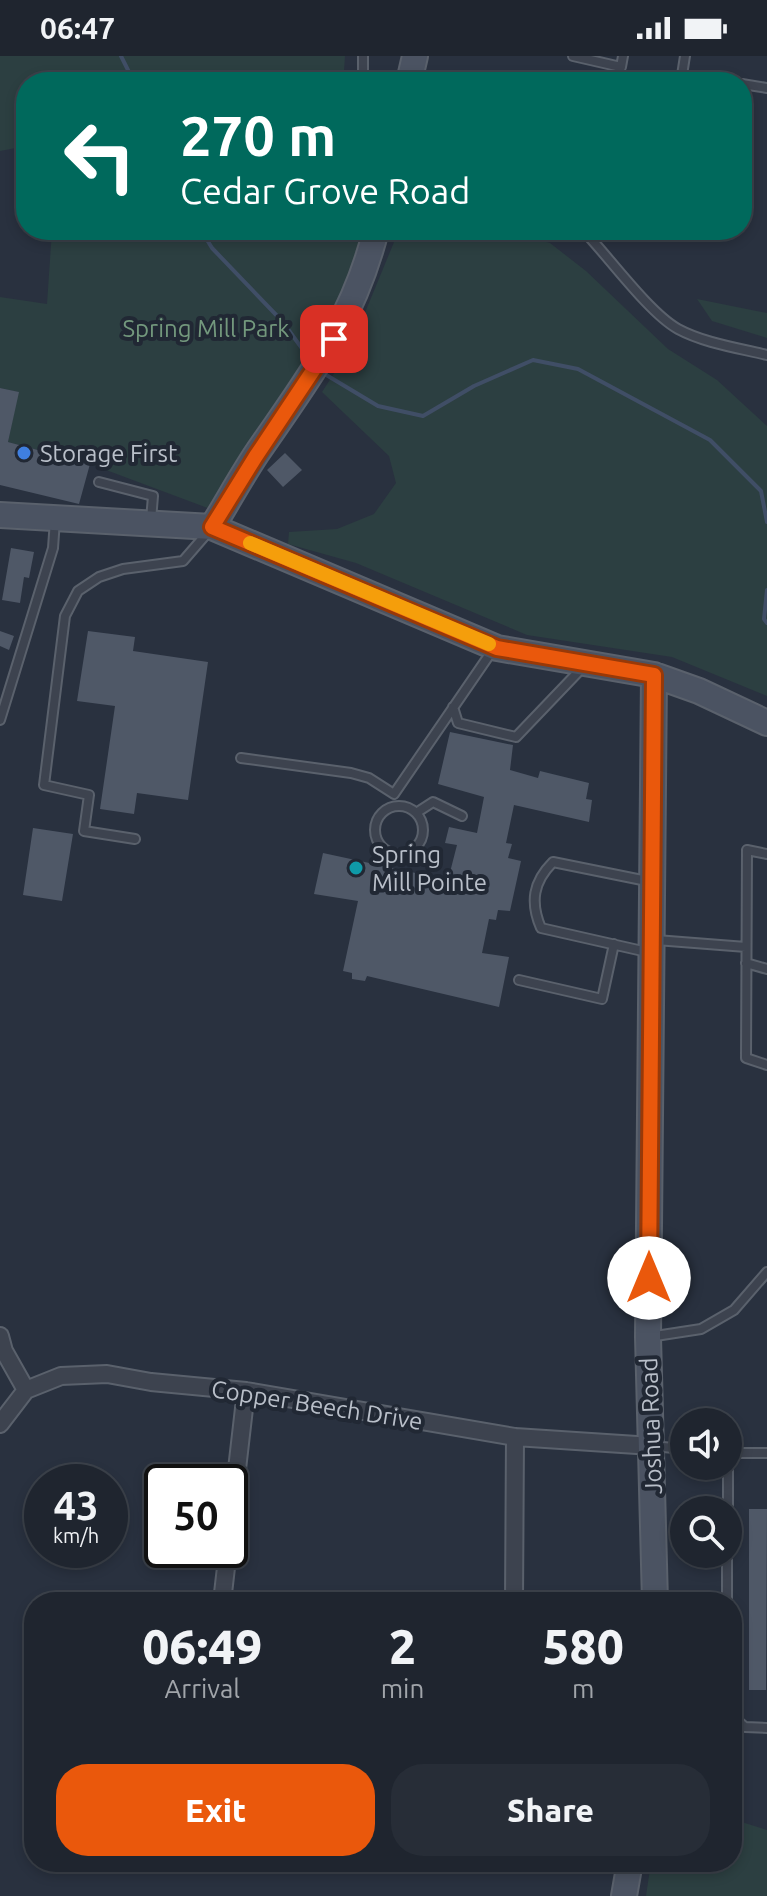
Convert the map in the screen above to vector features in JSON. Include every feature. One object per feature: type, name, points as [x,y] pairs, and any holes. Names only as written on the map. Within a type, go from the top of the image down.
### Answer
[{"type":"main road","points":[[212,527],[334,339],[354,300],[373,240]]},
{"type":"main road","points":[[0,515],[212,527],[495,647],[654,675],[699,691],[767,723]]},
{"type":"main road","name":"Joshua Road","points":[[654,675],[648,1337],[655,1592]]},
{"type":"main road","points":[[624,1896],[628,1872]]},
{"type":"street","points":[[0,1336],[4,1351],[26,1390],[0,1424]]},
{"type":"street","name":"Copper Beech Drive","points":[[26,1390],[61,1376],[107,1374],[151,1382],[246,1391],[515,1437],[652,1446]]},
{"type":"street","points":[[238,1464],[246,1391]]},
{"type":"street","points":[[514,1592],[515,1437]]},
{"type":"street","points":[[223,1592],[226,1568]]},
{"type":"lane","points":[[573,56],[621,67],[623,56]]},
{"type":"lane","points":[[592,240],[676,328],[767,355]]},
{"type":"lane","points":[[99,482],[153,496],[151,525]]},
{"type":"lane","points":[[0,720],[53,548],[55,519]]},
{"type":"lane","points":[[135,839],[84,831],[89,795],[44,785],[65,616],[78,591],[99,577],[123,569],[183,561],[212,527]]},
{"type":"lane","points":[[396,806],[394,794],[495,647]]},
{"type":"lane","points":[[453,707],[458,723],[516,737],[586,663]]},
{"type":"lane","points":[[241,758],[351,773],[369,778],[394,794]]},
{"type":"lane","points":[[416,813],[433,802],[462,816]]},
{"type":"lane","points":[[396,806],[416,813],[423,826],[420,841],[410,851],[395,853],[382,846],[375,833],[378,819],[389,808],[396,806]]},
{"type":"lane","points":[[767,854],[747,850],[746,947],[746,1058],[767,1065]]},
{"type":"lane","points":[[652,881],[553,862],[536,885],[533,900],[535,914],[541,928],[614,944],[746,947]]},
{"type":"lane","points":[[519,980],[602,999],[614,944]]},
{"type":"lane","points":[[746,963],[767,969]]},
{"type":"lane","points":[[648,1337],[701,1329],[734,1310],[767,1272]]},
{"type":"lane","points":[[652,1446],[670,1448]]},
{"type":"lane","points":[[742,1453],[767,1453]]},
{"type":"lane","points":[[727,1568],[727,1592]]},
{"type":"lane","points":[[742,1724],[767,1728]]},
{"type":"green space","points":[[0,56],[345,56],[346,72],[16,72],[16,148],[0,151]]},
{"type":"green space","name":"Spring Mill Park","points":[[51,240],[373,240],[367,265],[221,513],[90,464],[8,442],[18,392],[0,388],[0,297],[47,304]]},
{"type":"green space","points":[[395,240],[539,240],[550,243],[586,271],[668,349],[717,380],[767,426],[767,696],[672,657],[527,635],[356,563],[288,544],[289,532],[337,529],[374,514],[396,483],[389,456],[322,392],[350,349]]},
{"type":"green space","points":[[697,299],[767,313],[767,338],[712,321]]},
{"type":"green space","points":[[742,1822],[767,1830],[767,1896],[646,1896],[650,1872],[742,1872]]},
{"type":"building","name":"Storage First","points":[[0,388],[19,392],[8,442],[90,464],[79,504],[0,485]]},
{"type":"building","points":[[285,453],[302,470],[283,487],[267,470]]},
{"type":"building","points":[[11,548],[34,552],[29,578],[24,577],[20,603],[2,600]]},
{"type":"building","points":[[0,631],[14,636],[9,650],[0,646]]},
{"type":"building","points":[[88,631],[135,637],[133,651],[208,662],[188,800],[137,793],[134,814],[100,809],[115,706],[77,701]]},
{"type":"building","name":"Spring Mill Pointe","points":[[450,732],[513,745],[510,770],[538,778],[540,771],[589,783],[586,799],[592,800],[589,822],[514,805],[506,843],[512,844],[508,858],[521,861],[510,911],[498,910],[496,920],[489,919],[482,953],[509,957],[499,1007],[367,976],[365,981],[352,979],[352,973],[343,971],[358,901],[314,894],[323,853],[448,880],[457,845],[445,843],[449,827],[477,833],[484,797],[438,784]]},
{"type":"building","points":[[33,828],[73,834],[62,901],[23,895]]},
{"type":"building","points":[[749,1509],[767,1509],[766,1690],[749,1690]]},
{"type":"waterway","points":[[121,56],[129,72]]},
{"type":"waterway","points":[[207,240],[282,321],[309,358]]},
{"type":"waterway","points":[[323,373],[378,406],[423,416],[474,386],[533,360],[578,369],[710,440],[761,491],[767,522]]},
{"type":"waterway","points":[[767,590],[764,619],[767,623]]},
{"type":"slow traffic","points":[[250,543],[489,644]]},
{"type":"place","name":"Storage First","points":[[24,453]]},
{"type":"place","name":"Spring Mill Pointe","points":[[356,868]]},
{"type":"route","points":[[334,339],[212,527],[497,648],[654,675],[649,1278]]}]
